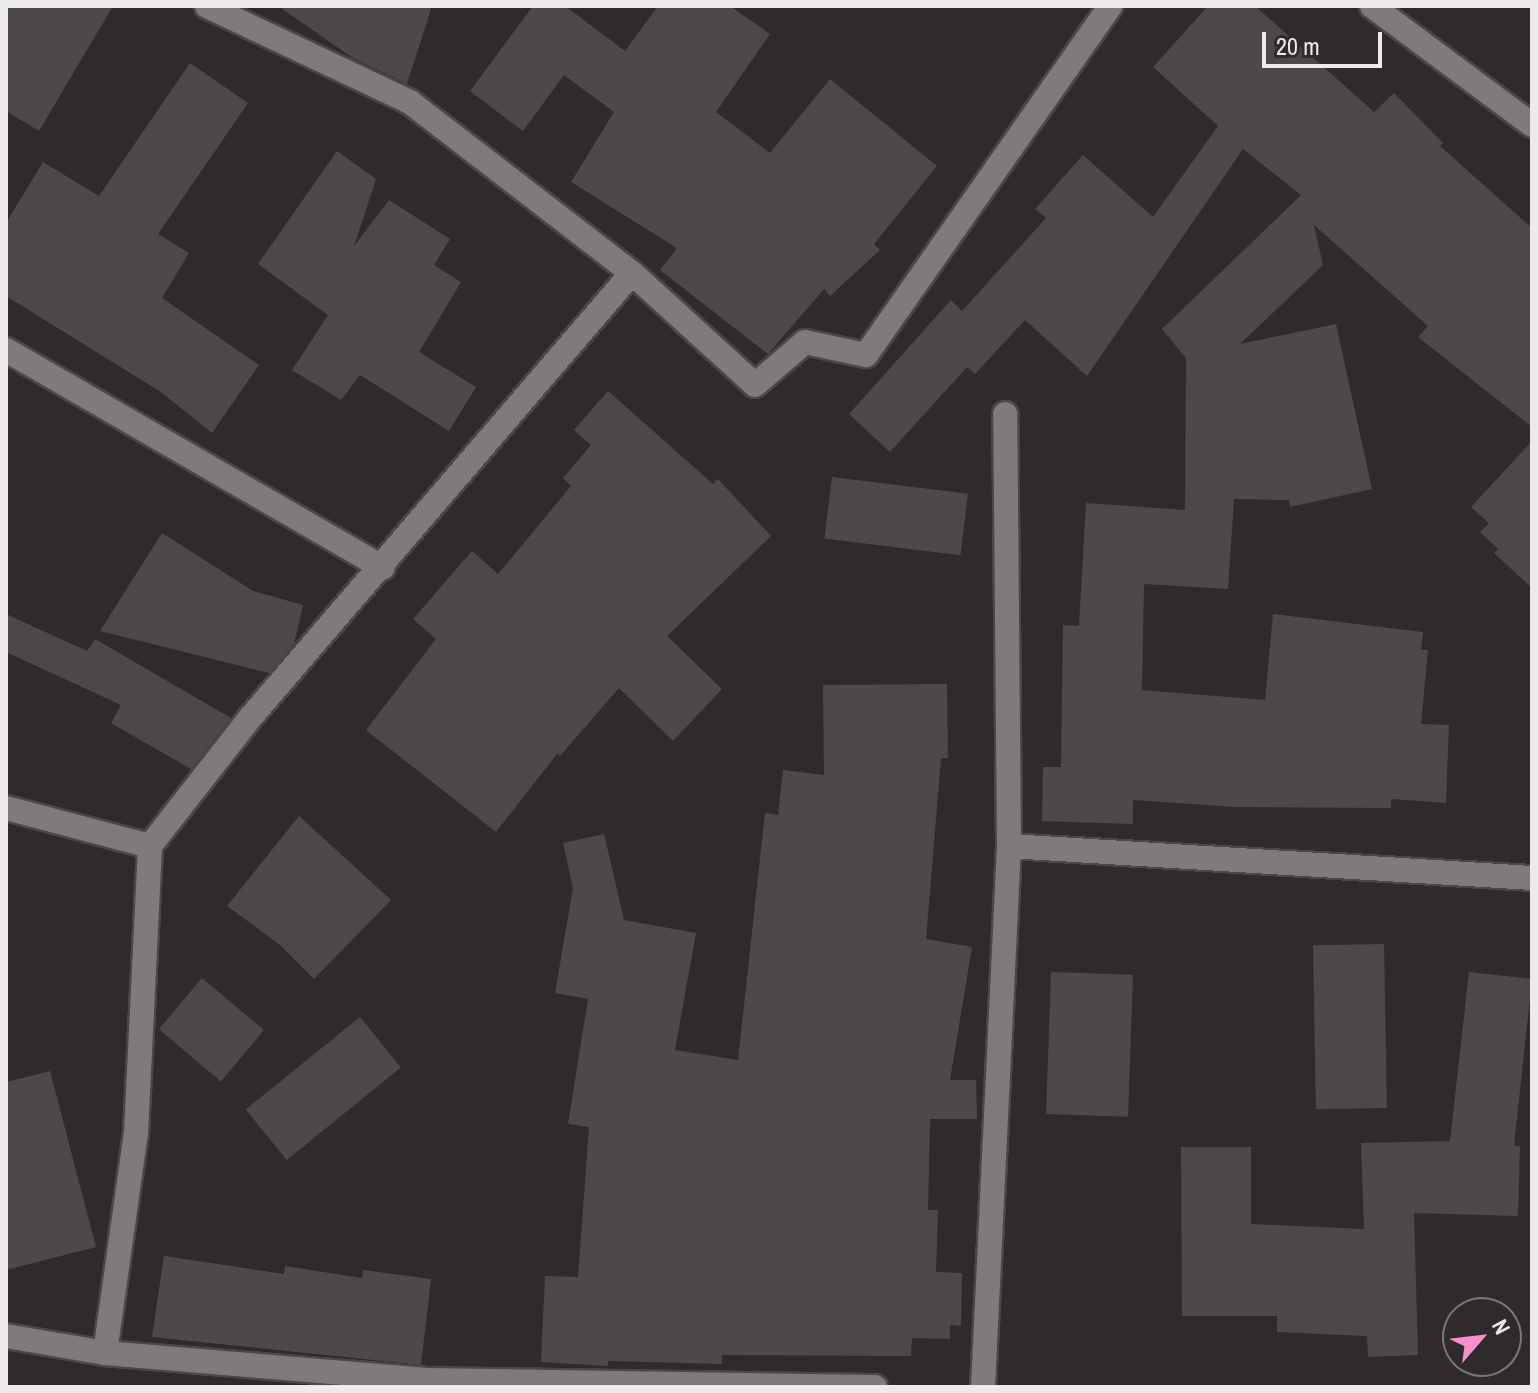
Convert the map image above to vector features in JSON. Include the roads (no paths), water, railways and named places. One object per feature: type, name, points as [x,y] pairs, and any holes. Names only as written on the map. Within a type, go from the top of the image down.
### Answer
[{"type":"street","points":[[207,6],[410,102],[632,273],[755,385],[805,342],[866,355],[1110,6]]},
{"type":"street","points":[[1372,6],[1532,125]]},
{"type":"street","points":[[105,1353],[136,1133],[150,846],[250,718],[383,568],[632,273]]},
{"type":"street","points":[[6,350],[383,568]]},
{"type":"street","points":[[983,1387],[1009,846],[1005,414]]},
{"type":"street","points":[[6,808],[150,846]]},
{"type":"street","points":[[1009,846],[1532,878]]},
{"type":"street","points":[[6,1336],[105,1353],[424,1380],[875,1387]]}]
